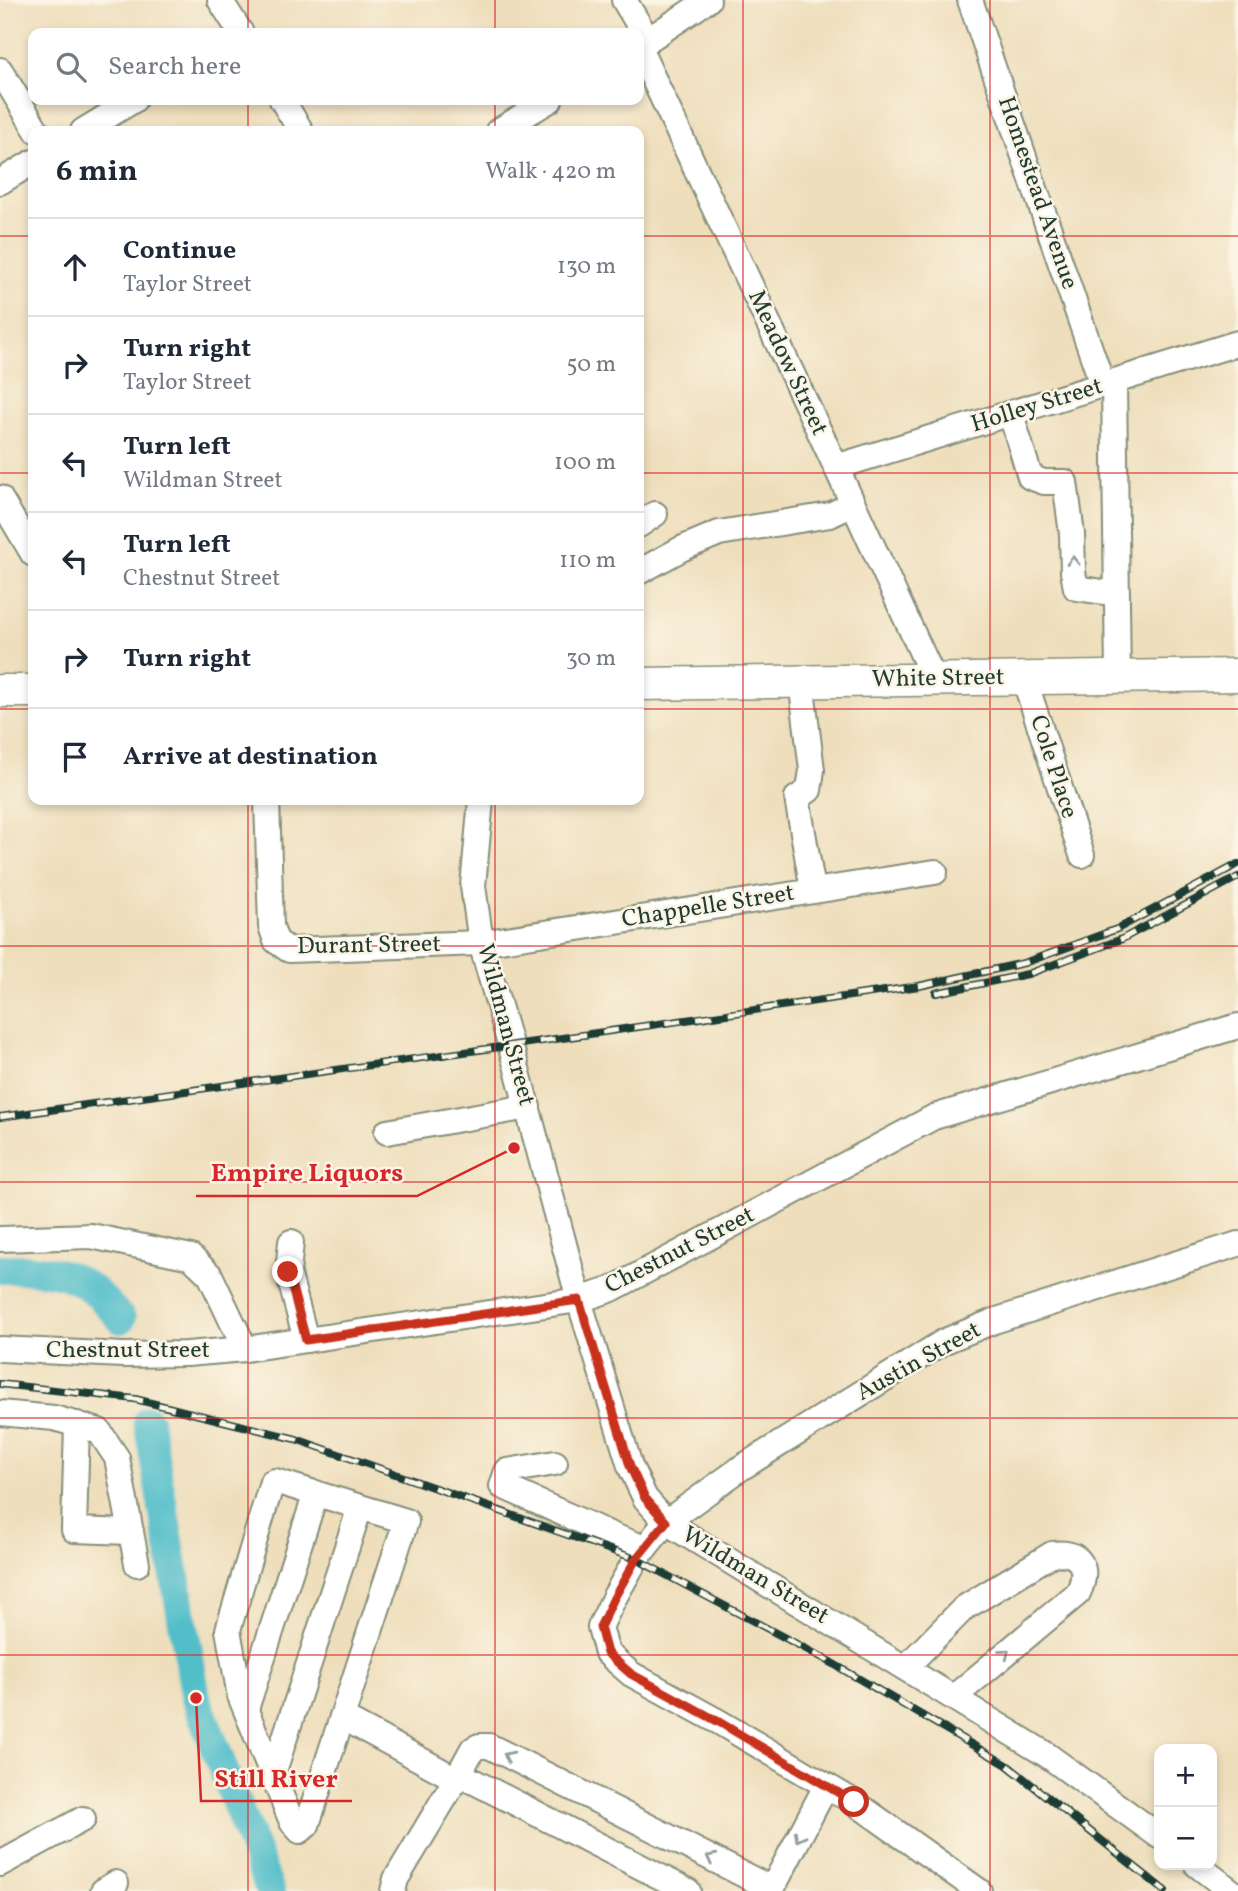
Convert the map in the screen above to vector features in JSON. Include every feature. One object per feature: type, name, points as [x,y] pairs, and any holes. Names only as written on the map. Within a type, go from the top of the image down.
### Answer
[{"type":"main road","name":"White Street","points":[[644,684],[1238,675]]},
{"type":"main road","points":[[0,691],[28,691]]},
{"type":"street","points":[[220,0],[237,28]]},
{"type":"street","name":"Meadow Street","points":[[624,0],[635,28]]},
{"type":"street","points":[[644,44],[708,0]]},
{"type":"street","name":"Homestead Avenue","points":[[970,0],[1109,384],[1118,676]]},
{"type":"street","name":"Meadow Street","points":[[644,49],[934,679]]},
{"type":"street","points":[[0,70],[34,126]]},
{"type":"street","points":[[91,126],[126,105]]},
{"type":"street","points":[[285,105],[298,126]]},
{"type":"street","points":[[506,126],[542,105]]},
{"type":"street","points":[[0,182],[28,165]]},
{"type":"street","name":"Holley Street","points":[[836,467],[1238,343]]},
{"type":"street","points":[[1011,414],[1030,477],[1045,482],[1065,482],[1076,588],[1117,594]]},
{"type":"street","points":[[0,498],[28,546]]},
{"type":"street","points":[[644,569],[681,549],[719,533],[830,515],[853,503]]},
{"type":"street","name":"Cole Place","points":[[1024,678],[1082,855]]},
{"type":"street","points":[[801,681],[811,770],[809,790],[797,798],[813,890]]},
{"type":"street","name":"Durant Street","points":[[267,805],[271,926],[276,942],[289,950],[481,943]]},
{"type":"street","name":"Wildman Street","points":[[481,805],[473,886],[481,943],[579,1300],[630,1466],[645,1498],[666,1522],[1047,1755],[1154,1832]]},
{"type":"street","name":"Chappelle Street","points":[[481,943],[935,872]]},
{"type":"street","name":"Chestnut Street","points":[[0,1349],[122,1355],[187,1354],[245,1349],[579,1300],[612,1289],[934,1117],[1238,1026]]},
{"type":"street","points":[[387,1132],[528,1107]]},
{"type":"street","points":[[0,1239],[91,1236],[191,1257],[210,1275],[245,1349]]},
{"type":"street","points":[[291,1242],[288,1272],[306,1340]]},
{"type":"street","name":"Austin Street","points":[[979,1891],[854,1802],[719,1722],[631,1674],[607,1653],[600,1627],[636,1559],[666,1522],[741,1468],[946,1341],[993,1321],[1238,1244]]},
{"type":"street","points":[[0,1413],[54,1418],[99,1431],[117,1458],[137,1564]]},
{"type":"street","points":[[76,1424],[75,1530],[131,1532]]},
{"type":"street","points":[[555,1463],[507,1471],[502,1486],[645,1548]]},
{"type":"street","points":[[279,1481],[316,1493],[406,1521],[307,1825],[300,1831],[292,1822],[240,1696],[228,1630],[272,1482],[279,1481]]},
{"type":"street","points":[[246,1709],[316,1493]]},
{"type":"street","points":[[272,1774],[360,1507]]},
{"type":"street","points":[[905,1668],[964,1608],[1052,1554],[1066,1552],[1076,1557],[1083,1570],[1084,1581],[1078,1593],[954,1698]]},
{"type":"street","points":[[342,1717],[688,1891]]},
{"type":"street","points":[[393,1891],[396,1879],[457,1776],[472,1751],[479,1746],[488,1746],[772,1890],[826,1786]]},
{"type":"street","points":[[0,1864],[83,1819]]},
{"type":"street","points":[[1204,1870],[1231,1891]]},
{"type":"waterway","points":[[0,1269],[42,1270],[72,1277],[92,1290],[121,1319]]},
{"type":"waterway","points":[[148,1421],[196,1698],[270,1891]]},
{"type":"railway","points":[[0,1117],[919,986],[1024,963],[1117,929],[1238,864]]},
{"type":"railway","points":[[936,993],[1028,974],[1122,939],[1238,877]]},
{"type":"railway","points":[[0,1384],[135,1399],[296,1439],[636,1559],[825,1659],[1007,1765],[1165,1891]]},
{"type":"place","name":"Empire Liquors","points":[[514,1148]]},
{"type":"place","name":"Still River","points":[[196,1698]]},
{"type":"route","points":[[288,1272],[306,1340],[579,1300],[630,1466],[645,1498],[666,1522],[636,1559],[600,1627],[607,1653],[631,1674],[719,1722],[854,1802]]}]
